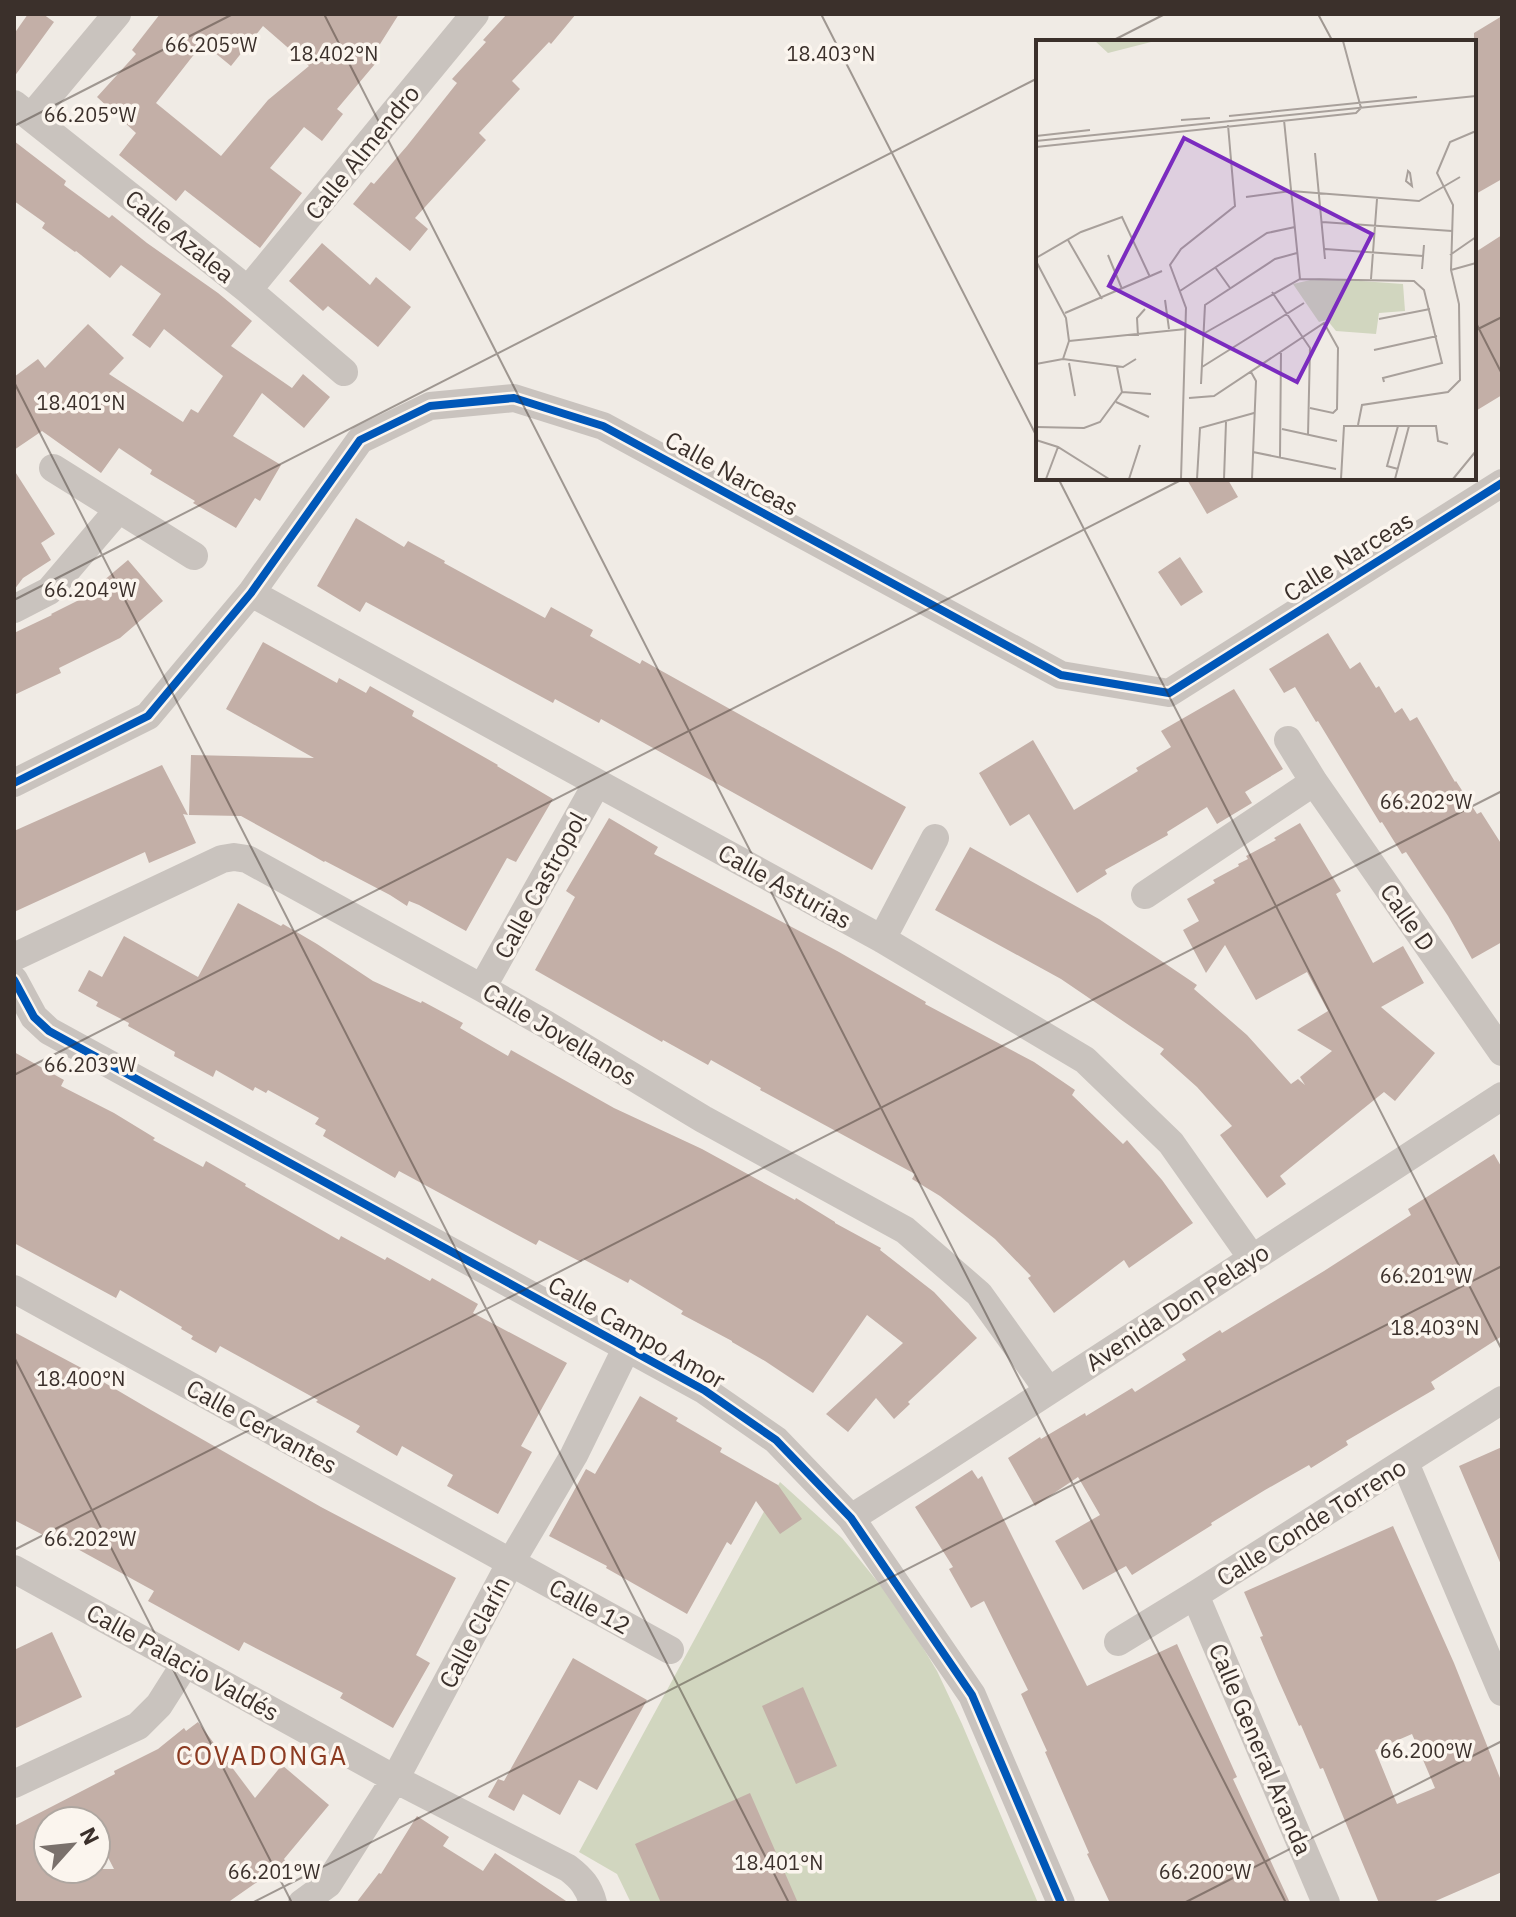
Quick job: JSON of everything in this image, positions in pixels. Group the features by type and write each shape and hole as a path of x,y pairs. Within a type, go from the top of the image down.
{"street":[{"path":"22,110 117,14"},
{"name":"Calle Almendro","path":"248,290 475,14"},
{"name":"Calle Azalea","path":"22,110 248,290 344,372"},
{"name":"Calle Narceas","path":"14,783 148,716 251,593 360,440 430,406 514,398 603,426 1061,675 1169,693 1502,483"},
{"path":"53,468 194,556"},
{"path":"14,609 49,591 119,509"},
{"name":"Calle Asturias","path":"251,593 882,939 1085,1060 1171,1143 1252,1258"},
{"name":"Calle D","path":"1288,740 1502,1052"},
{"path":"1145,895 1314,782"},
{"name":"Calle Castropol","path":"482,988 597,783"},
{"path":"882,939 935,838"},
{"name":"Calle Jovellanos","path":"14,957 222,859 247,859 482,988 703,1119 905,1230 979,1294 1048,1390"},
{"name":"Calle Campo Amor","path":"14,980 34,1017 49,1031 704,1390 776,1440 851,1518 972,1695 1061,1903"},
{"name":"Avenida Don Pelayo","path":"851,1518 1502,1096"},
{"name":"Calle Cervantes","path":"14,1289 511,1562"},
{"name":"Calle Clarín","path":"302,1903 328,1884 395,1779 511,1562 574,1455 627,1347"},
{"name":"Calle Conde Torreno","path":"1118,1642 1502,1400"},
{"path":"1405,1463 1502,1692"},
{"name":"Calle 12","path":"511,1562 670,1650"},
{"name":"Calle Palacio Valdés","path":"14,1569 395,1779 568,1868 581,1878 590,1891 593,1903"},
{"name":"Calle General Aranda","path":"1195,1595 1326,1903"},
{"path":"14,1784 138,1726 159,1705 185,1664"}],"green space":[{"path":"780,1482 842,1538 899,1608 937,1671 962,1724 1038,1903 631,1903 617,1874 579,1852"}],"building":[{"path":"28,14 43,14 54,22 14,77 14,34"},
{"path":"160,14 399,14 370,60 375,64 337,109 343,114 322,141 304,127 270,168 302,193 260,248 185,190 176,201 119,155 136,133 97,97 136,54 132,50","holes":["263,26 309,66 268,100 221,156 156,103 203,43 231,66"]},
{"path":"507,14 576,14 551,44 549,42 512,81 520,89 479,133 486,140 415,218 428,229 410,251 353,204 407,146 457,83 452,79"},
{"path":"1502,16 1502,179 1476,194 1476,40 1474,33"},
{"path":"14,141 66,181 64,185 109,218 112,215 252,321 231,346 292,388 303,374 330,397 304,428 262,393 233,436 281,465 260,501 255,498 236,528 150,474 152,470 119,448 101,473 42,431 14,450 14,377 38,359 45,368 88,324 124,358 109,374 183,422 191,409 198,413 223,376 164,329 150,348 132,335 161,294 121,265 110,278 42,228 45,223 14,201"},
{"path":"1502,235 1502,395 1476,411 1476,252"},
{"path":"322,243 370,285 376,277 411,307 378,347 328,306 323,311 289,281"},
{"path":"14,470 55,534 41,543 51,560 23,578 14,590"},
{"path":"1187,480 1228,480 1238,497 1207,514"},
{"path":"356,518 404,547 408,541 545,618 551,607 593,630 590,636 640,664 642,660 906,807 872,870 601,719 599,723 555,699 553,703 366,602 360,612 317,586"},
{"path":"1180,557 1203,592 1181,606 1158,572"},
{"path":"128,560 163,601 120,638 59,668 61,673 14,695 14,633 83,598"},
{"path":"1328,633 1350,669 1360,662 1395,713 1402,708 1410,721 1417,717 1455,782 1477,814 1481,812 1502,845 1502,942 1472,959 1448,916 1406,852 1402,854 1380,823 1295,687 1284,693 1269,669"},
{"path":"263,642 337,683 339,678 366,693 370,686 414,711 412,716 553,799 516,862 507,858 466,931 419,905 409,901 407,906 241,816 189,815 191,755 314,758 226,709"},
{"path":"1234,689 1283,769 1245,792 1252,803 1217,824 1207,807 1167,832 1168,835 1105,870 1107,874 1077,893 1029,814 1010,826 979,773 1033,740 1074,810 1171,747 1161,731"},
{"path":"162,765 188,815 183,814 196,843 149,863 145,852 14,912 14,831"},
{"path":"609,818 658,847 654,854 839,952 925,1004 1034,1062 1075,1090 1072,1095 1123,1144 1127,1140 1162,1180 1193,1223 1129,1268 1124,1260 1054,1313 1028,1278 1031,1276 995,1239 940,1196 912,1179 915,1174 711,1060 708,1065 662,1042 535,970 575,897 566,891"},
{"path":"1300,823 1341,891 1336,894 1373,963 1403,946 1424,983 1381,1007 1435,1053 1395,1101 1384,1092 1280,1176 1286,1184 1267,1198 1220,1135 1232,1126 1197,1087 1160,1054 1164,1049 1061,979 935,910 970,847 1099,919 1197,985 1194,989 1247,1035 1291,1084 1298,1079 1305,1085 1300,1077 1332,1051 1297,1030 1328,1011 1307,972 1256,1000 1225,945 1206,973 1183,930 1199,921 1187,899 1239,866 1248,859 1246,856"},
{"path":"238,903 281,926 283,924 373,981 422,1001 463,1023 460,1028 508,1056 511,1050 614,1108 796,1198 881,1248 934,1292 977,1338 894,1419 876,1398 848,1432 826,1414 903,1343 867,1315 813,1393 732,1341 681,1314 683,1311 630,1279 628,1283 539,1240 536,1245 399,1171 395,1178 323,1136 326,1130 315,1124 319,1118 268,1090 266,1093 255,1087 253,1091 216,1070 213,1077 174,1056 175,1052 96,1006 98,1002 78,991 89,970 102,977 124,936 198,977"},
{"path":"14,1052 64,1080 61,1086 114,1113 155,1138 153,1140 203,1167 206,1161 339,1240 341,1236 430,1281 432,1278 478,1304 473,1313 567,1363 521,1446 532,1452 498,1514 447,1486 453,1475 402,1446 397,1456 356,1432 360,1426 316,1402 318,1400 220,1346 216,1353 191,1339 193,1336 182,1327 120,1290 116,1298 14,1243"},
{"path":"1494,1154 1502,1168 1502,1336 1431,1382 1435,1389 1346,1441 1348,1445 1311,1468 1309,1465 1265,1490 1132,1575 1126,1566 1083,1590 1055,1541 1100,1515 1078,1477 1035,1506 1008,1458 1040,1437 1085,1413 1086,1416 1132,1388 1135,1392 1186,1360 1182,1354 1324,1271 1411,1215 1408,1209"},
{"path":"14,1332 321,1507 456,1578 416,1655 430,1663 393,1728 340,1698 343,1693 244,1642 239,1651 148,1601 154,1591 52,1535 51,1539 14,1520"},
{"path":"640,1396 722,1448 720,1452 778,1485 802,1519 780,1534 756,1501 731,1545 727,1542 687,1614 607,1566 549,1536 586,1469 595,1474"},
{"path":"1502,1447 1502,1567 1459,1466"},
{"path":"972,1470 978,1479 982,1476 1087,1686 1177,1644 1237,1777 1233,1779 1290,1903 1110,1903 1021,1694 1028,1690 984,1601 971,1608 949,1569 953,1567 915,1507"},
{"path":"1393,1526 1454,1663 1502,1783 1502,1872 1431,1903 1379,1903 1323,1768 1320,1769 1278,1679 1244,1592","holes":["1412,1734 1435,1788 1397,1804 1375,1750"]},
{"path":"52,1632 82,1697 14,1729 14,1650"},
{"path":"573,1658 647,1700 597,1790 579,1780 560,1815 523,1794 514,1811 488,1797 498,1779 504,1781"},
{"path":"803,1687 837,1766 796,1784 762,1706"},
{"path":"198,1722 255,1798 282,1765 329,1805 284,1859 286,1862 227,1903 14,1903 14,1826 32,1817 32,1885 112,1885 112,1805 55,1805 158,1749 184,1728 186,1731"},
{"path":"750,1793 798,1903 661,1903 635,1844"},
{"path":"417,1816 449,1837 443,1846 483,1871 495,1853 569,1903 356,1903 381,1874"}],"cycle path":[{"path":"14,783 148,716 251,593 360,440 430,406 514,398 603,426 1061,675 1169,693 1502,483"},
{"path":"14,980 34,1017 49,1031 704,1390 776,1440 851,1518 972,1695 1061,1903"}],"district":[{"name":"COVADONGA","path":"262,1755"}]}
